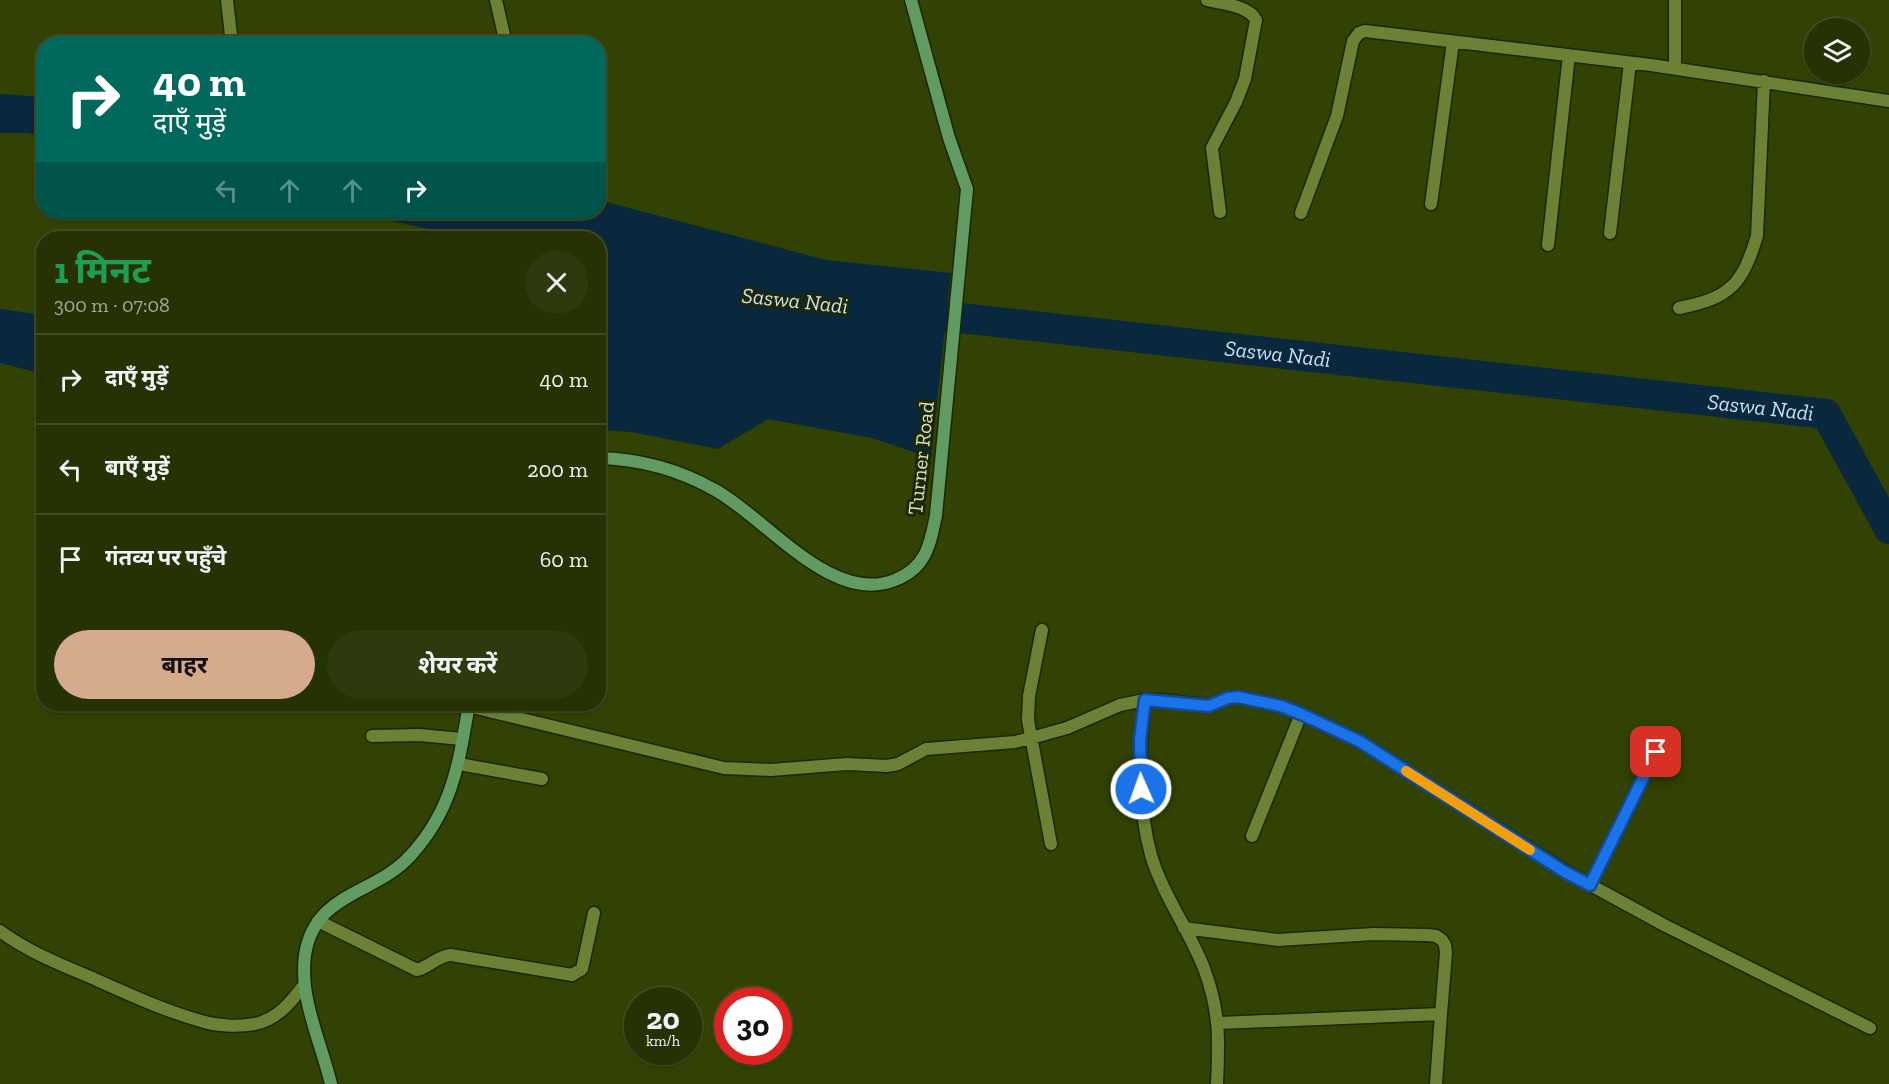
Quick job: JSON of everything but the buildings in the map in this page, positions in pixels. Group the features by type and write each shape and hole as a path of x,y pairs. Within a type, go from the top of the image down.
{"main road":[{"name":"Turner Road","path":"606,458 648,462 682,473 717,491 739,506 810,561 834,575 854,582 885,584 911,573 924,556 932,539 936,515 967,189 949,138 911,0"},
{"path":"331,1084 304,985 305,955 309,938 327,910 342,899 381,878 410,856 439,814 449,794 459,764 467,711"}],"street":[{"path":"227,0 231,36"},
{"path":"496,0 504,36"},
{"path":"1207,0 1239,8 1253,14 1256,20 1245,79 1236,102 1212,148 1220,212"},
{"path":"1675,0 1675,68"},
{"path":"1301,213 1336,116 1353,41 1359,33 1365,31 1675,68 1889,101"},
{"path":"1431,204 1453,42"},
{"path":"1548,245 1569,55"},
{"path":"1610,233 1630,63"},
{"path":"1679,308 1719,297 1731,288 1743,273 1751,257 1757,236 1764,81"},
{"path":"1042,630 1029,696 1028,720 1051,844"},
{"path":"496,711 723,768 771,770 847,764 887,766 898,764 926,749 1014,742 1031,738 1067,728 1120,705 1145,700 1209,706 1228,698 1238,697 1281,706 1359,741 1565,872 1664,925 1870,1028"},
{"path":"1145,700 1140,740 1140,775 1145,822 1151,854 1170,904 1204,970 1219,1023 1217,1084"},
{"path":"1252,836 1301,714"},
{"path":"372,736 419,735 462,739"},
{"path":"1590,885 1656,752"},
{"path":"459,764 542,779"},
{"path":"318,921 417,970 442,956 451,955 572,975 582,969 594,913"},
{"path":"1184,928 1278,940 1374,934 1436,936 1445,945 1446,952 1436,1084"},
{"path":"0,931 63,966 149,1003 202,1022 230,1026 254,1024 271,1019 289,1004 304,985"},
{"path":"1219,1023 1441,1014"}],"water":[{"path":"0,94 36,97 36,134 0,133"},
{"path":"606,202 826,260 951,273 931,458 872,438 768,419 718,449 631,432 606,430 606,231 437,231 383,219 606,219"},
{"path":"0,309 36,314 36,372 0,363"}],"waterway":[{"name":"Saswa Nadi","path":"906,312 1826,414 1889,529"}],"slow traffic":[{"path":"1406,771 1530,850"}],"route":[{"path":"1141,789 1140,740 1145,700 1209,706 1228,698 1251,698 1281,706 1359,741 1565,872 1590,885 1656,752"}]}
